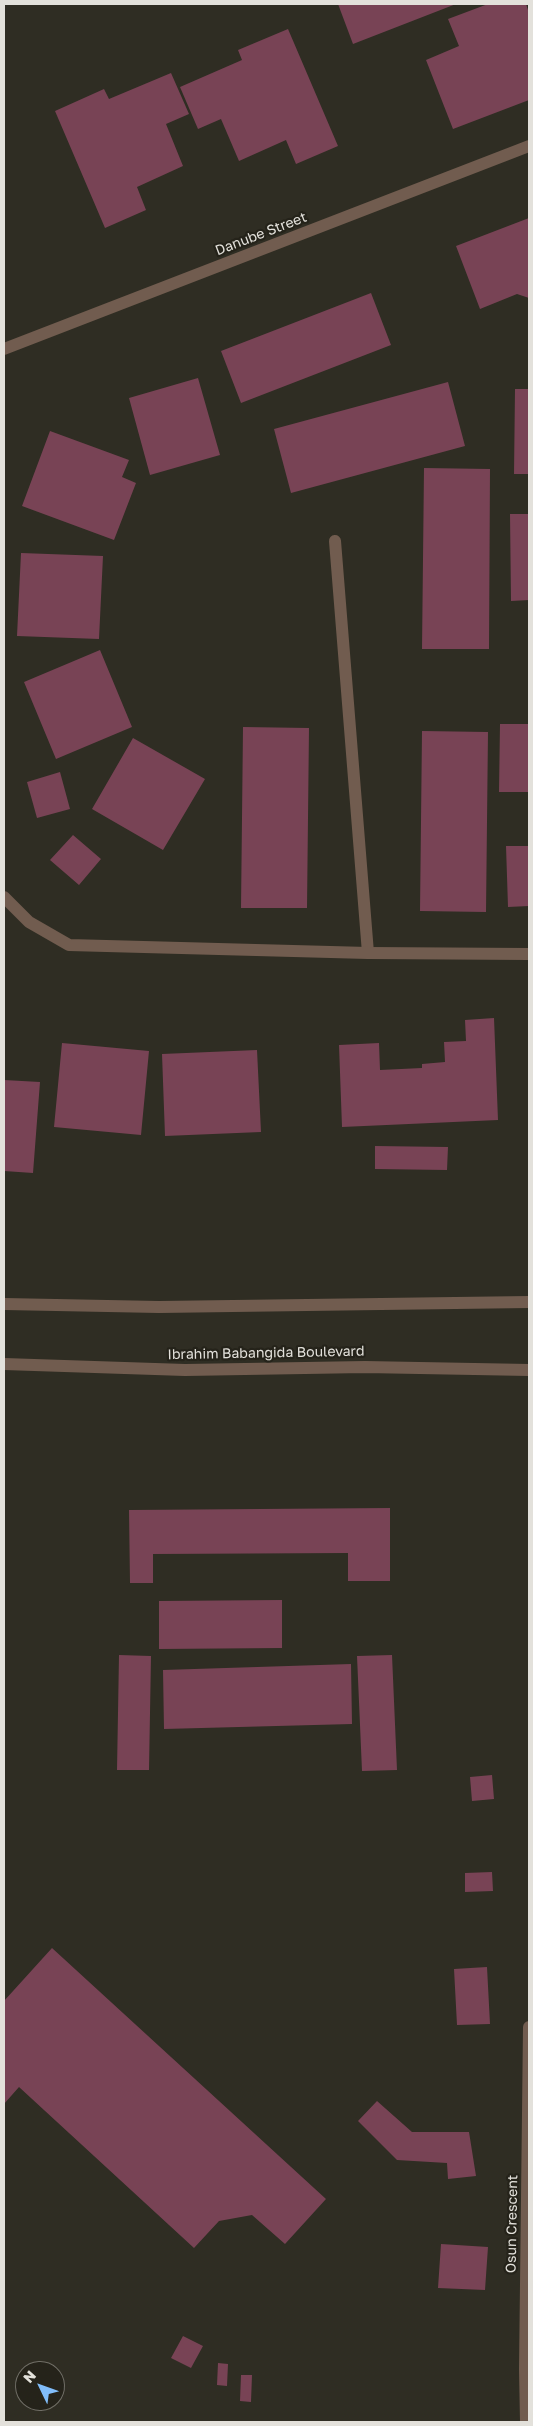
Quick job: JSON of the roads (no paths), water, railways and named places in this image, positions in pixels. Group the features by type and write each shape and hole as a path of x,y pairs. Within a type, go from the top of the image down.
{"street":[{"name":"Danube Street","path":"4,349 529,146"},
{"path":"335,541 368,953"},
{"path":"4,897 29,922 69,944 368,953 529,954"},
{"path":"4,1304 159,1307 529,1302"},
{"name":"Ibrahim Babangida Boulevard","path":"4,1364 185,1370 365,1367 529,1370"},
{"name":"Osun Crescent","path":"526,2422 529,2026"}]}
